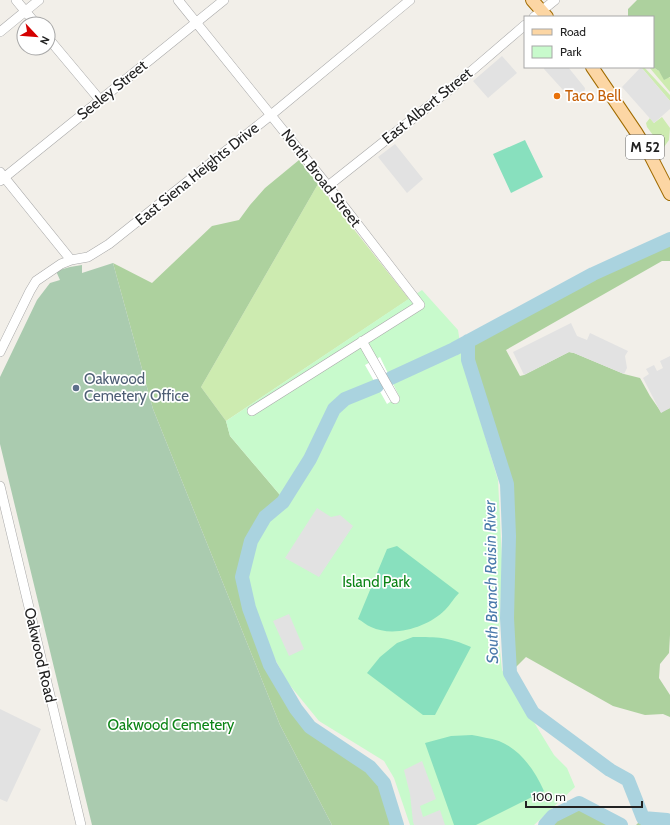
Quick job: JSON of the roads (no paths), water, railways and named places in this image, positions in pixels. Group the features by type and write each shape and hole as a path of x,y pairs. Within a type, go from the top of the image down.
{"main road":[{"path":"532,0 541,15"},
{"name":"M 52","path":"593,68 636,132 650,155 670,194"}],"street":[{"path":"16,0 29,16"},
{"path":"0,32 38,0"},
{"name":"North Broad Street","path":"178,0 328,186 420,305 252,411"},
{"name":"Seeley Street","path":"2,177 224,0"},
{"name":"East Siena Heights Drive","path":"0,350 36,281 59,265 71,260 88,257 109,244 271,115 410,0"},
{"path":"541,15 555,0"},
{"name":"East Albert Street","path":"328,186 454,86 524,26"},
{"path":"56,48 100,100"},
{"path":"2,177 71,260"},
{"path":"362,341 395,399"},
{"name":"Oakwood Road","path":"0,486 81,825"}],"waterway":[{"name":"South Branch Raisin River","path":"391,378 454,349 593,274 670,239"},
{"name":"South Branch Raisin River","path":"468,341 468,360 507,484 509,536 507,618 510,673 533,713 610,770 628,780 643,818"},
{"name":"South Branch Raisin River","path":"377,386 345,399 334,409 310,459 283,502 265,517 251,541 242,577 249,608 270,665 296,709 310,727 370,767 384,783 397,825"},
{"name":"South Branch Raisin River","path":"545,825 553,816 579,803 621,825"},
{"name":"South Branch Raisin River","path":"643,818 667,820 670,822"}],"place":[{"name":"Taco Bell","path":"557,96"},
{"name":"Oakwood Cemetery Office","path":"76,388"}],"park label":[{"name":"Island Park","path":"376,582"},
{"name":"Oakwood Cemetery","path":"171,725"}]}
